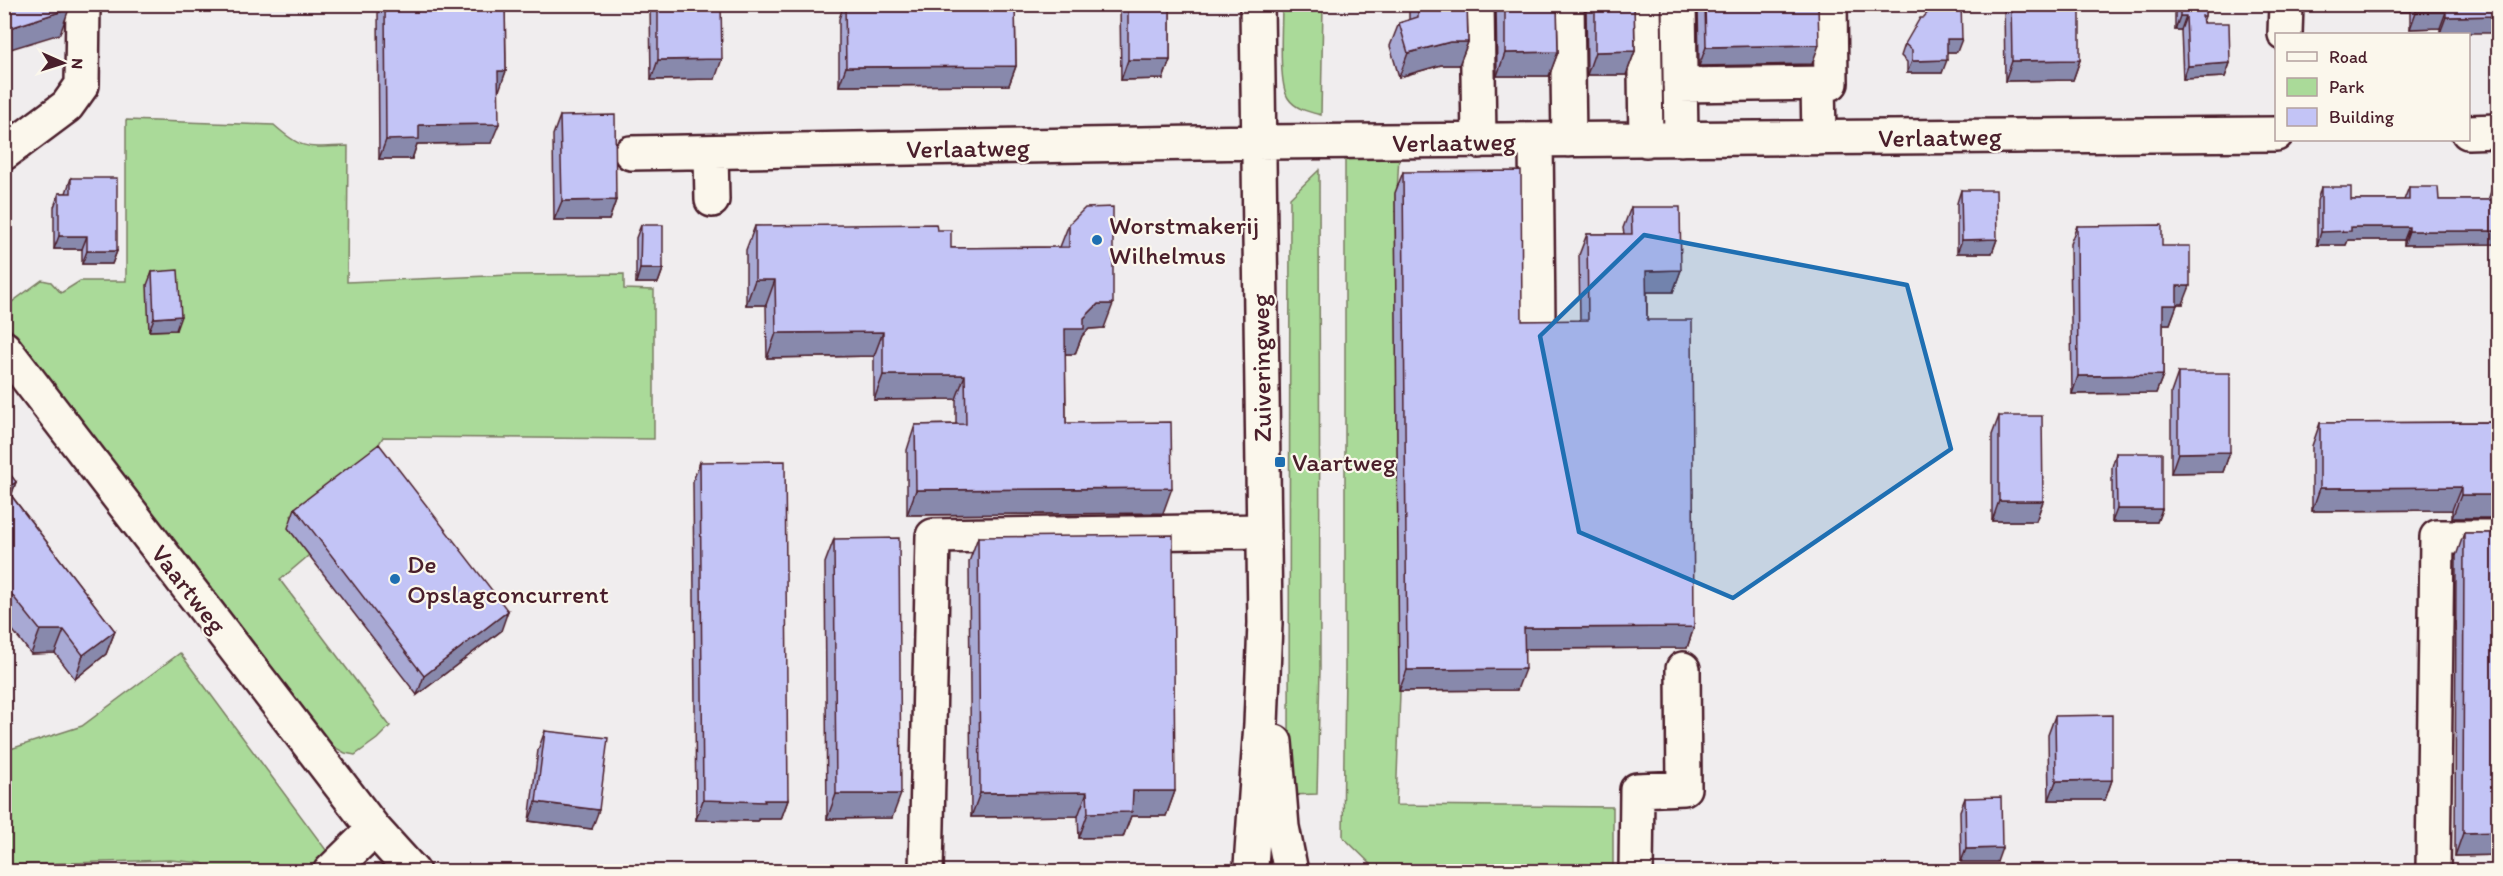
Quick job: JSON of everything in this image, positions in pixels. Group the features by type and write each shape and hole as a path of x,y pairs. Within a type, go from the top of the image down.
{"street":[{"path":"6,149 67,106 82,85 83,4"},
{"name":"Zuiveringweg","path":"1257,4 1265,623 1281,827 1294,869"},
{"path":"1477,4 1479,141"},
{"path":"1567,4 1569,140"},
{"path":"1644,4 1646,140"},
{"path":"1679,4 1681,139"},
{"path":"1680,85 1831,83 1830,4"},
{"path":"2285,33 2286,4"},
{"path":"1818,83 1819,138"},
{"path":"2470,132 2499,131"},
{"name":"Verlaatweg","path":"631,153 1257,142 2275,134"},
{"path":"1536,141 1538,324"},
{"path":"711,153 712,200"},
{"name":"Vaartweg","path":"4,348 374,829 413,872"},
{"path":"926,872 933,536 1263,531"},
{"path":"2433,872 2437,537 2499,537"},
{"name":"Zuiveringweg","path":"1247,869 1261,724 1265,623"},
{"path":"1636,872 1637,790 1684,788 1683,669"},
{"path":"330,872 374,829"},
{"path":"1247,869 1271,863 1294,869"}],"highlighted area":[{"path":"1644,235 1907,285 1951,449 1733,598 1579,532 1540,336"}],"green space":[{"path":"1282,5 1323,5 1321,115 1294,105 1285,91 1281,39"},
{"path":"126,120 274,125 300,144 315,147 348,146 347,282 511,275 624,274 624,289 654,290 654,439 383,437 373,454 291,516 315,550 280,580 390,726 355,755 334,747 5,322 8,305 42,280 51,282 61,293 80,281 126,281"},
{"path":"1345,155 1399,155 1397,193 1395,194 1400,692 1396,805 1613,807 1613,871 1378,871 1343,837"},
{"path":"1319,170 1320,668 1317,794 1291,795 1289,751 1290,198"},
{"path":"180,653 329,854 306,872 213,871 202,863 170,860 5,865 4,751 82,726"}],"building":[{"path":"4,4 68,4 69,9 4,30"},
{"path":"385,4 505,4 506,71 498,71 499,124 419,125 419,139 386,140"},
{"path":"658,4 721,4 722,59 658,60"},
{"path":"845,4 1015,4 1016,66 846,67"},
{"path":"1128,4 1170,4 1170,60 1128,60"},
{"path":"1418,4 1467,4 1468,42 1450,42 1408,53 1399,23 1418,17"},
{"path":"1505,4 1557,4 1558,52 1505,53"},
{"path":"1595,4 1634,4 1635,51 1595,52"},
{"path":"1705,4 1818,4 1819,45 1706,47"},
{"path":"1935,4 1961,4 1962,39 1947,39 1947,60 1912,61 1912,50 1905,44 1920,18 1923,18"},
{"path":"2011,4 2053,4 2053,9 2080,9 2080,60 2012,61"},
{"path":"2180,4 2205,4 2203,23 2229,23 2230,63 2188,66 2186,16 2180,16"},
{"path":"2416,4 2499,4 2499,16 2446,17 2446,12 2416,12"},
{"path":"615,115 616,200 562,201 560,116"},
{"path":"1521,171 1522,321 1588,320 1587,234 1632,234 1631,207 1680,207 1681,270 1646,271 1647,320 1692,320 1694,627 1524,628 1525,669 1407,670 1403,172"},
{"path":"71,178 117,178 117,251 87,251 87,236 59,236 59,193 71,193"},
{"path":"2493,186 2499,186 2499,231 2409,231 2409,227 2351,227 2351,231 2321,232 2321,187 2351,187 2351,200 2409,200 2409,187 2438,187 2439,200 2493,200"},
{"path":"1961,190 1996,190 1997,239 1962,240"},
{"path":"1113,207 1113,304 1098,304 1084,318 1084,329 1065,329 1066,423 1171,422 1172,488 916,490 915,425 966,424 965,375 883,375 883,332 776,333 775,280 755,280 755,226 936,224 937,230 951,230 951,248 1069,247 1069,224 1085,208"},
{"path":"641,225 663,225 663,269 640,269"},
{"path":"2162,225 2162,246 2190,246 2190,286 2177,286 2177,305 2163,305 2163,375 2078,376 2077,226"},
{"path":"178,270 181,316 154,318 152,272"},
{"path":"2178,373 2230,373 2230,452 2178,453"},
{"path":"1999,416 2042,416 2043,501 1999,501"},
{"path":"2499,422 2499,495 2461,495 2461,487 2320,488 2320,423"},
{"path":"379,444 508,611 424,676 295,508"},
{"path":"2116,453 2162,453 2162,509 2117,509"},
{"path":"785,461 788,800 764,800 765,802 703,800 700,462"},
{"path":"4,466 16,482 6,489 115,631 83,655 64,630 40,630 4,585"},
{"path":"2464,533 2499,533 2499,832 2463,833"},
{"path":"1173,535 1175,791 1133,791 1132,812 1088,813 1087,792 980,793 978,537"},
{"path":"899,538 901,794 836,794 834,539"},
{"path":"2112,715 2112,780 2056,781 2055,716"},
{"path":"545,731 608,738 599,810 536,802"},
{"path":"2001,797 2002,848 1966,849 1965,798"}],"place":[{"name":"Worstmakerij Wilhelmus","path":"1097,240"},
{"name":"Vaartweg","path":"1280,462"},
{"name":"De Opslagconcurrent","path":"395,579"}]}
